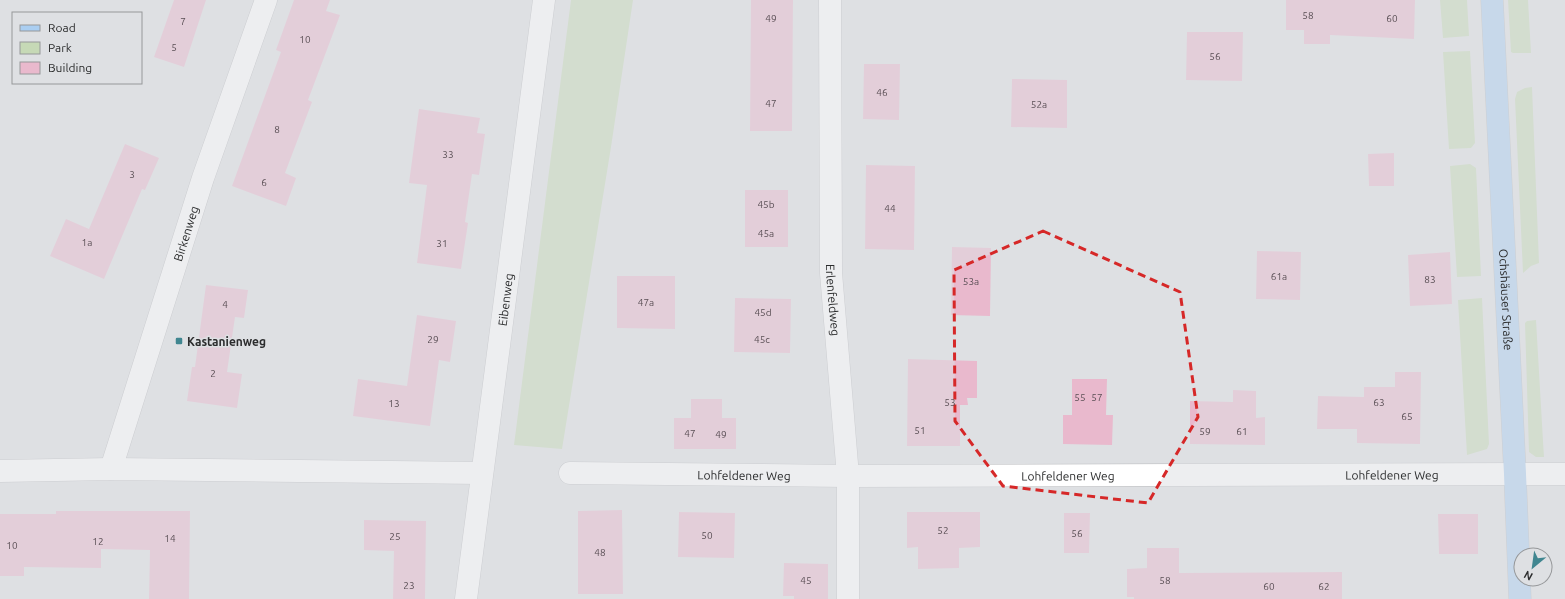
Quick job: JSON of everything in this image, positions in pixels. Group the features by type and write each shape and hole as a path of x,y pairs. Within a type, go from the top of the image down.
{"main road":[{"name":"Ochshäuser Straße","path":"1492,0 1520,599"}],"street":[{"name":"Birkenweg","path":"111,469 203,178 266,0"},
{"name":"Eibenweg","path":"466,599 544,0"},
{"name":"Erlenfeldweg","path":"830,0 830,273 848,476 848,599"},
{"path":"0,471 111,469 482,473"},
{"name":"Lohfeldener Weg","path":"570,472 848,476 1565,474"}],"highlighted area":[{"path":"1043,231 1180,292 1198,417 1148,503 1003,486 955,421 954,270"}],"green space":[{"path":"571,0 633,0 611,147 562,449 514,445"},
{"path":"1440,0 1467,0 1469,36 1443,38"},
{"path":"1508,0 1528,0 1531,53 1511,52"},
{"path":"1470,51 1475,143 1471,148 1449,149 1443,52"},
{"path":"1532,87 1539,263 1531,266 1523,273 1515,99 1517,92 1525,88"},
{"path":"1470,164 1476,168 1481,276 1457,277 1450,166"},
{"path":"1482,298 1489,444 1487,449 1467,455 1458,300"},
{"path":"1536,320 1544,457 1536,457 1529,452 1525,323 1527,321"}],"building":[{"path":"174,0 206,0 184,67 154,57"},
{"path":"294,0 330,0 326,11 340,15 308,100 312,102 285,173 296,178 286,206 232,186 281,52 276,50"},
{"path":"751,0 793,0 792,131 750,131"},
{"path":"1286,0 1415,0 1414,39 1330,35 1330,44 1304,44 1304,30 1286,30"},
{"path":"1187,32 1243,32 1242,81 1186,80"},
{"path":"864,64 900,64 899,120 863,119"},
{"path":"1012,79 1067,80 1067,128 1011,127"},
{"path":"419,109 480,118 477,133 485,134 479,175 472,174 465,222 468,223 461,269 417,263 427,185 409,183"},
{"path":"125,144 159,158 145,190 142,189 104,279 50,256 66,219 89,229"},
{"path":"1394,153 1394,186 1369,186 1368,154"},
{"path":"866,165 915,166 914,250 865,249"},
{"path":"745,190 788,190 788,247 745,247"},
{"path":"952,247 991,248 990,316 951,315"},
{"path":"1257,251 1301,252 1300,300 1256,299"},
{"path":"1450,252 1452,304 1410,306 1408,255"},
{"path":"617,276 675,276 675,329 617,328"},
{"path":"206,285 248,290 244,318 235,317 227,372 242,374 237,408 187,401 192,367 195,367"},
{"path":"735,298 791,299 790,353 734,352"},
{"path":"417,315 456,321 450,362 439,360 430,426 353,416 358,379 407,386"},
{"path":"908,359 977,361 977,398 967,398 968,405 960,405 960,446 907,446"},
{"path":"1395,372 1421,372 1420,444 1357,443 1357,429 1317,429 1318,396 1364,397 1364,387 1395,387"},
{"path":"1072,379 1107,379 1106,415 1113,415 1112,445 1063,444 1063,415 1072,415"},
{"path":"1233,390 1256,391 1256,418 1265,417 1265,445 1190,444 1190,401 1233,402"},
{"path":"691,399 722,399 722,418 736,418 736,449 674,449 674,418 691,418"},
{"path":"622,510 623,594 578,594 578,511"},
{"path":"56,511 190,511 189,599 149,599 150,550 101,549 101,568 24,567 24,576 0,576 0,514 56,514"},
{"path":"679,512 735,513 734,558 678,557"},
{"path":"907,512 980,512 980,547 959,548 959,568 918,569 918,547 907,548"},
{"path":"1064,513 1090,513 1089,553 1064,553"},
{"path":"1438,514 1478,514 1478,554 1439,554"},
{"path":"364,520 426,521 425,599 393,599 394,551 364,550"},
{"path":"1147,548 1179,548 1179,573 1342,572 1342,599 1134,599 1134,597 1127,597 1127,569 1147,568"},
{"path":"784,563 828,564 828,599 794,599 794,596 783,596"}],"place":[{"name":"Kastanienweg","path":"179,341"}]}
